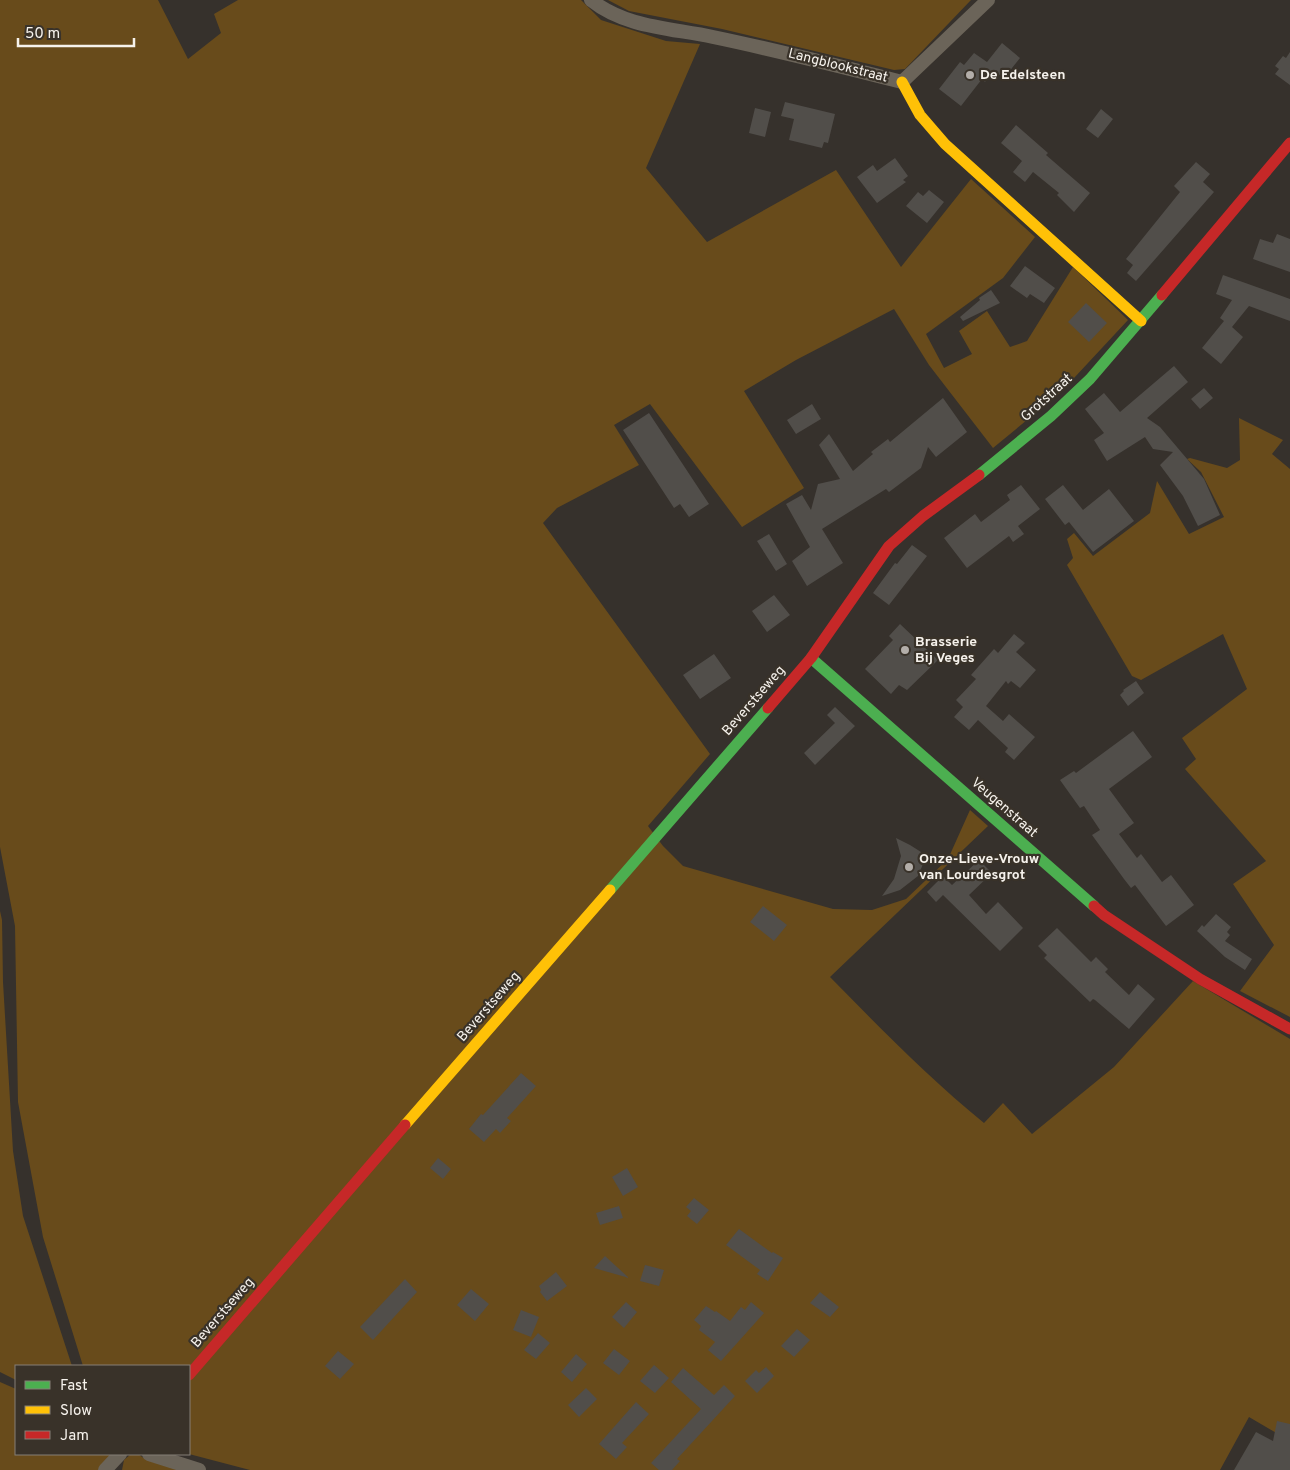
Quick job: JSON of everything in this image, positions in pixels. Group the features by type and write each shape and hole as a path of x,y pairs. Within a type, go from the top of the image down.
{"street":[{"name":"Langblookstraat","path":"591,0 614,15 634,22 713,37 902,82 910,103 945,144 1141,321"},
{"path":"902,82 988,0"},
{"name":"Grotstraat","path":"811,658 889,546 923,516 999,460 1052,416 1090,379 1290,143"},
{"name":"Veugenstraat","path":"811,658 1104,915 1200,979 1290,1029"},
{"name":"Beverstseweg","path":"190,1374 811,658"},
{"path":"105,1470 119,1455"},
{"path":"152,1455 199,1470"}],"shaded area":[{"path":"0,0 158,0 188,59 221,33 214,14 238,0 581,0 601,20 666,41 700,44 646,168 707,242 836,170 901,267 971,179 1035,237 1003,278 926,334 944,368 972,354 959,331 987,311 1010,347 1027,341 1073,267 1128,320 1061,392 993,448 929,365 894,309 796,360 744,391 804,488 742,527 650,404 614,425 639,465 557,508 543,523 710,754 648,826 663,846 683,866 833,909 872,910 906,899 948,859 970,810 988,826 830,977 886,1034 984,1123 1003,1103 1032,1134 1114,1067 1193,981 1290,1039 1290,1441 1249,1417 1220,1470 250,1470 190,1454 190,1365 83,1365 43,1237 18,1102 15,926 0,847"},
{"path":"608,0 971,0 905,69 894,70 722,29 629,11"},
{"path":"1239,418 1283,440 1272,454 1290,469 1290,1017 1240,991 1274,945 1233,884 1266,861 1185,769 1196,759 1182,738 1247,689 1223,634 1141,680 1132,676 1067,565 1073,558 1067,539 1074,533 1093,556 1150,513 1157,481 1189,534 1224,517 1201,472 1187,459 1190,458 1227,468 1240,460"},
{"path":"0,911 2,920 3,982 13,1151 23,1216 72,1365 15,1365 15,1380 0,1372"},
{"path":"0,1382 15,1389 15,1455 112,1455 99,1470 0,1470"},
{"path":"130,1455 139,1455 145,1459 180,1470 122,1470 124,1460"}],"building":[{"name":"De Edelsteen","path":"1002,43 1020,58 1004,78 994,71 985,82 982,79 961,106 939,89 960,62 964,65 974,53 987,62"},
{"path":"1290,52 1290,85 1275,74 1279,69 1275,66 1283,56 1286,58"},
{"path":"785,102 835,114 828,143 824,142 822,148 789,140 794,119 781,116"},
{"path":"755,108 771,112 765,137 749,133"},
{"path":"1101,109 1113,119 1098,138 1086,129"},
{"path":"1016,125 1048,153 1046,155 1090,193 1074,212 1057,195 1059,193 1033,172 1025,182 1013,172 1022,161 1001,143"},
{"path":"895,158 908,176 903,180 906,182 877,203 857,177 873,165 877,171"},
{"path":"1196,162 1210,174 1203,182 1214,192 1136,281 1127,273 1133,265 1126,259 1180,192 1174,186"},
{"path":"929,190 944,202 927,223 906,206 918,192 923,196"},
{"path":"1277,234 1290,239 1290,272 1253,259 1260,239 1273,243"},
{"path":"1025,266 1055,288 1044,303 1030,294 1027,298 1010,286"},
{"path":"1223,275 1290,299 1290,321 1249,306 1232,327 1243,337 1221,364 1202,348 1224,321 1220,318 1232,300 1216,294"},
{"path":"991,290 1000,303 963,321 960,317 980,300 979,298"},
{"path":"1086,303 1107,323 1089,342 1068,322"},
{"path":"1174,366 1188,382 1147,418 1160,427 1204,479 1220,515 1198,526 1183,496 1160,465 1173,452 1153,449 1145,437 1107,461 1094,440 1104,433 1085,409 1104,393 1120,412"},
{"path":"1204,388 1213,398 1200,409 1191,399"},
{"path":"943,398 967,432 936,457 928,447 921,468 889,492 886,489 822,529 843,563 807,586 792,561 810,547 786,504 802,495 811,510 818,484 840,479 819,445 829,434 853,471 873,454 871,452 888,439 890,442"},
{"path":"812,404 821,419 796,434 787,420"},
{"path":"649,413 709,504 689,517 680,504 674,508 623,430"},
{"path":"1021,485 1040,509 1018,526 1024,534 1013,542 1009,536 967,568 944,538 975,514 981,522 1010,500 1007,495"},
{"path":"1063,485 1083,510 1109,489 1134,521 1093,552 1069,522 1065,525 1045,499"},
{"path":"769,534 787,564 776,571 757,541"},
{"path":"912,545 927,556 889,605 873,593 895,563 897,564"},
{"path":"774,595 790,615 767,632 752,611"},
{"name":"Brasserie Bij Veges","path":"900,624 938,660 907,690 899,685 891,694 865,669 893,640 889,636"},
{"path":"1014,634 1025,643 1016,652 1036,670 1020,688 1011,681 1008,684 1006,681 986,706 1003,721 1009,714 1035,737 1014,760 1005,752 1008,748 978,720 969,730 954,717 963,707 956,700 976,679 971,675 994,649 998,653"},
{"path":"714,654 731,678 700,699 683,675"},
{"path":"1136,681 1144,693 1128,706 1120,695 1123,690"},
{"path":"835,707 855,726 815,765 804,753 835,723 827,715"},
{"path":"1133,731 1152,757 1109,789 1134,823 1119,834 1137,858 1141,854 1162,882 1171,875 1194,905 1166,926 1135,885 1131,888 1092,835 1100,830 1084,806 1080,808 1060,780 1074,771 1076,773"},
{"name":"Onze-Lieve-Vrouw van Lourdesgrot","path":"896,838 921,852 923,864 918,876 900,890 882,896 894,879 901,856"},
{"path":"979,860 992,873 969,895 986,914 998,902 1023,928 1000,951 943,895 936,902 927,892 943,876 952,885"},
{"path":"763,906 787,925 774,941 750,922"},
{"path":"1216,914 1231,927 1227,932 1230,935 1225,941 1252,959 1245,970 1225,957 1197,931 1202,925 1204,927"},
{"path":"1057,928 1091,962 1096,957 1108,969 1105,972 1129,995 1138,984 1155,999 1129,1029 1095,1000 1093,999 1090,1002 1044,958 1047,955 1038,946"},
{"path":"521,1073 536,1086 507,1118 511,1121 500,1133 496,1129 484,1142 469,1129"},
{"path":"438,1158 451,1169 443,1179 430,1168"},
{"path":"627,1168 638,1187 623,1196 612,1177"},
{"path":"694,1198 709,1210 697,1224 687,1216 691,1211 686,1207"},
{"path":"619,1206 623,1218 600,1225 596,1213"},
{"path":"739,1229 772,1253 783,1258 768,1281 757,1274 760,1270 726,1245"},
{"path":"605,1256 629,1278 594,1268"},
{"path":"645,1265 664,1270 659,1286 640,1281"},
{"path":"556,1272 567,1286 547,1301 540,1292 539,1286"},
{"path":"405,1279 417,1292 373,1340 360,1327"},
{"path":"471,1289 489,1304 475,1321 457,1305"},
{"path":"820,1292 839,1307 830,1317 810,1303"},
{"path":"626,1302 637,1312 624,1328 612,1317"},
{"path":"751,1302 764,1313 721,1361 708,1350 715,1342 699,1330 701,1326 694,1320 706,1306 730,1321 741,1307 745,1310"},
{"path":"521,1310 539,1317 531,1337 513,1330"},
{"path":"797,1329 810,1340 794,1357 781,1346"},
{"path":"538,1333 550,1343 536,1359 524,1350"},
{"path":"614,1349 630,1361 619,1375 603,1363"},
{"path":"338,1351 354,1364 340,1379 325,1366"},
{"path":"576,1354 587,1364 572,1382 561,1372"},
{"path":"654,1365 669,1378 655,1393 640,1381"},
{"path":"766,1367 774,1376 757,1393 745,1381 756,1370 759,1373"},
{"path":"683,1368 714,1395 724,1385 735,1396 677,1459 680,1461 672,1470 659,1470 651,1463 701,1409 671,1382"},
{"path":"586,1388 597,1399 579,1417 568,1405"},
{"path":"636,1402 649,1414 622,1443 627,1447 616,1459 599,1444"},
{"path":"1277,1421 1290,1424 1290,1470 1234,1470 1256,1432 1273,1441"}],"traffic: fast":[{"path":"979,475 1051,416 1090,379 1162,295"},
{"path":"811,658 1094,906"},
{"path":"610,890 768,708"}],"traffic: slow":[{"path":"902,82 920,115 945,144 1141,321"},
{"path":"405,1125 610,890"}],"traffic: jam":[{"path":"1162,295 1290,143"},
{"path":"768,708 811,658 889,546 923,516 979,475"},
{"path":"1094,906 1104,915 1200,979 1290,1029"},
{"path":"190,1374 405,1125"}],"place":[{"name":"De Edelsteen","path":"970,75"},
{"name":"Brasserie Bij Veges","path":"905,650"},
{"name":"Onze-Lieve-Vrouw van Lourdesgrot","path":"909,867"}]}
